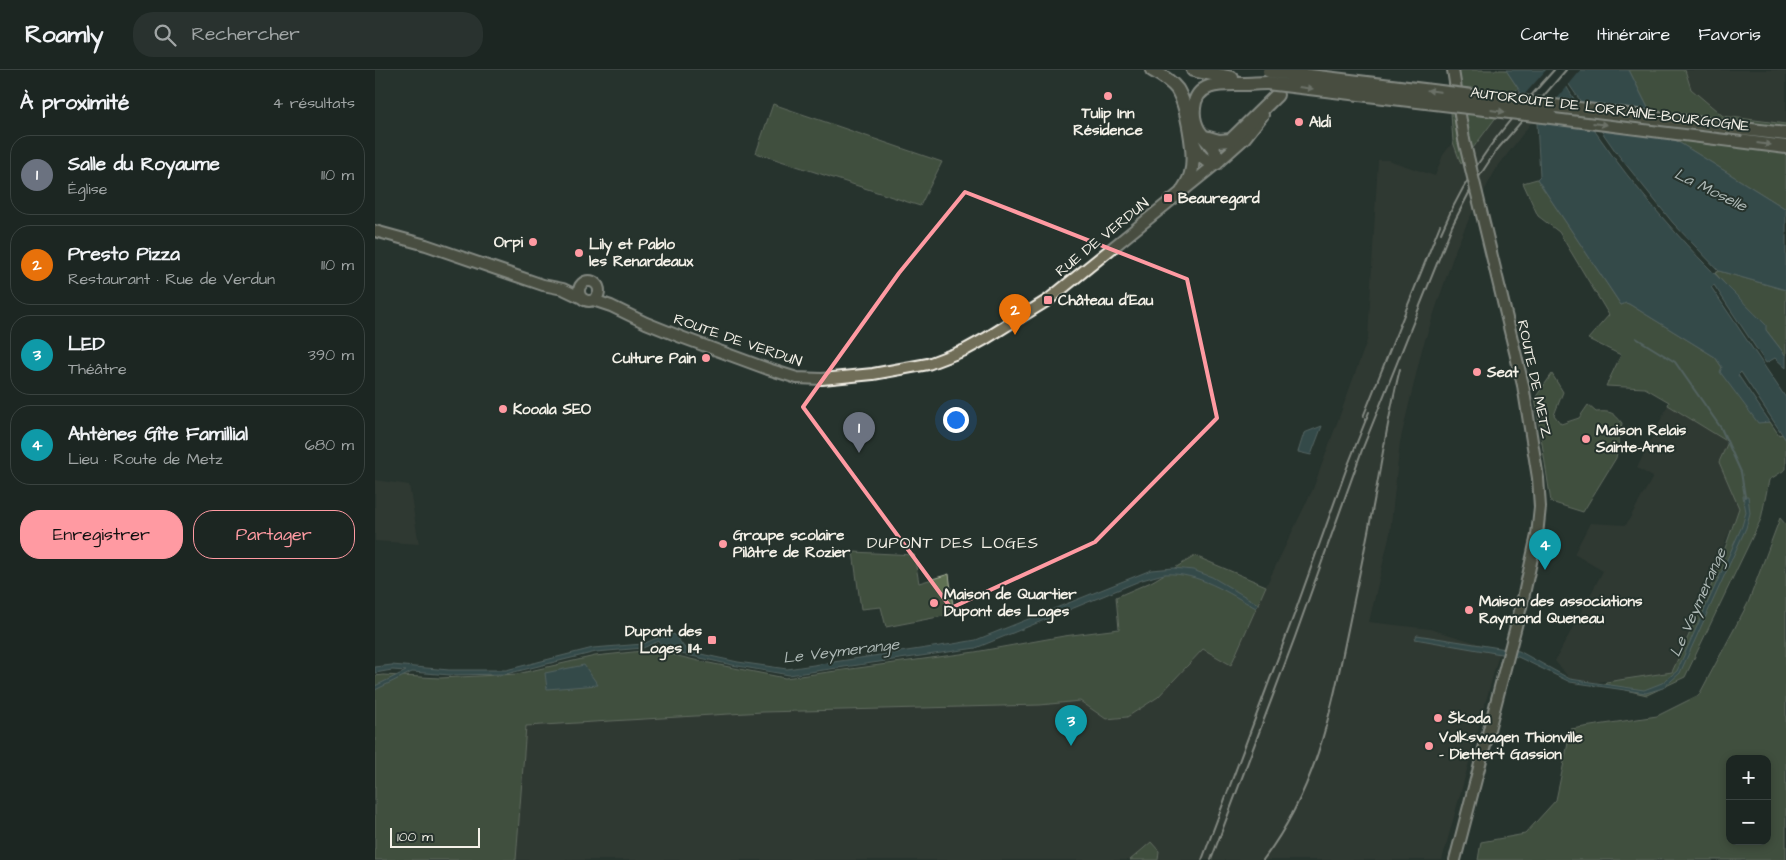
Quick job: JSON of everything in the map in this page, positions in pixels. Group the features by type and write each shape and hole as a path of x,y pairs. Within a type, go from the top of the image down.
{"highway":[{"path":"1152,70 1164,77 1176,88 1182,99 1192,140 1193,161 1191,174 1183,190"},
{"name":"AUTOROUTE DE LORRAINE-BOURGOGNE","path":"1193,70 1329,78 1742,135 1786,147"},
{"path":"1313,70 1321,72 1329,78"},
{"path":"1192,140 1199,155 1205,161 1217,164 1217,154 1199,131 1195,122 1193,114 1194,104 1201,93 1214,84 1265,75"},
{"name":"AUTOROUTE DE LORRAINE-BOURGOGNE","path":"1265,75 1742,135 1786,134"},
{"path":"1205,137 1219,141 1231,140 1277,95"}],"main road":[{"name":"RUE DE VERDUN","path":"890,372 928,364 965,350 1048,300 1217,164 1245,138 1277,95 1292,70"},
{"name":"ROUTE DE METZ","path":"1453,70 1464,140 1523,385 1537,462 1540,507 1537,535 1499,695 1455,860"},
{"path":"375,231 425,245 543,285 563,289 588,301 596,297 598,287 593,283 587,282 581,286 563,289"},
{"path":"581,286 579,293 581,298"},
{"name":"ROUTE DE VERDUN","path":"596,297 611,306 672,333 797,378 822,379 890,372"}],"highlighted area":[{"path":"965,192 1187,279 1217,418 1095,542 951,608 803,407 899,273"}],"shaded area":[{"path":"1685,70 1786,70 1786,124 1723,116 1691,89"},
{"path":"1518,88 1534,119 1496,169 1469,219 1456,248 1422,349 1400,442 1390,533 1369,622 1430,629 1500,650 1442,860 1158,860 1159,851 1151,842 1130,860 516,860 526,726 763,712 1040,705 1080,701 1106,719 1127,717 1158,697 1203,649 1231,665 1266,586 1313,489 1368,338 1378,160 1388,160 1435,176 1443,155 1453,142 1461,163"},
{"path":"1668,405 1728,442 1719,462 1739,508 1672,672 1575,685 1555,661 1603,571 1574,554 1590,523 1626,525 1653,477 1637,468"},
{"path":"375,480 409,485 419,544 375,541"}],"green space":[{"path":"1448,70 1506,70 1518,88 1461,164 1453,142"},
{"path":"1629,70 1685,70 1691,89 1723,116 1786,124 1786,209 1659,130"},
{"path":"773,104 942,162 920,206 756,153"},
{"path":"1537,179 1621,305 1629,304 1715,357 1758,422 1770,422 1779,435 1782,434 1786,440 1786,469 1769,480 1761,519 1685,677 1647,695 1604,685 1606,682 1672,672 1715,577 1739,508 1719,462 1728,442 1668,405 1669,402 1645,388 1606,386 1621,355 1588,339 1609,315 1559,232 1538,216 1523,183"},
{"path":"1719,271 1786,290 1786,356 1766,330 1715,273"},
{"path":"1552,374 1563,392 1554,415 1561,424 1579,418 1588,405 1596,412 1611,413 1622,423 1616,458 1583,512 1551,502 1535,398"},
{"path":"1780,518 1786,525 1786,860 1478,860 1481,842 1525,834 1556,800 1571,729 1657,716 1699,695 1748,603"},
{"path":"853,552 914,555 919,583 949,574 954,614 886,627 881,607 861,609"},
{"path":"1195,556 1266,586 1231,665 1203,649 1158,697 1127,717 1106,719 1080,701 1040,705 763,712 526,726 516,860 375,860 375,676 440,678 517,674 595,656 652,650 785,678 975,652 1064,636 1119,629 1116,597 1151,582"},
{"path":"1151,842 1159,851 1158,860 1130,860"}],"water":[{"path":"1506,70 1557,70 1597,134 1643,195 1698,257 1766,325 1766,330 1786,356 1786,368 1775,358 1766,363 1714,285 1711,287 1786,398 1786,440 1741,372 1738,375 1770,422 1758,423 1720,372 1722,367 1715,357 1629,304 1621,305 1537,179 1540,176 1537,123"},
{"name":"La Moselle","path":"1561,70 1629,70 1659,130 1786,209 1786,290 1719,271 1673,223 1616,152"},
{"path":"1322,426 1311,455 1298,452 1304,433"},
{"path":"1743,496 1748,496 1750,513 1746,528 1680,673 1663,688 1646,693 1570,682 1518,657 1415,639 1417,635 1519,651 1570,679 1644,690 1662,683 1677,671 1742,526 1746,512"},
{"path":"1174,568 1193,570 1212,577 1258,604 1256,608 1224,590 1189,576 1165,574 1142,580 976,648 789,675 671,653 662,648 659,641 643,648 596,652 506,674 450,675 412,672 375,690 375,686 406,671 392,670 375,673 375,667 392,665 449,670 506,670 593,648 643,644 659,637 663,629 675,635 687,651 738,662 787,669 953,644 976,640 1151,570"},
{"path":"584,665 598,685 547,689 545,673"}],"pier":[{"path":"1546,70 1581,70 1557,99 1652,111 1659,125 1679,139 1533,121 1519,94 1524,95"}],"waterway":[{"name":"Le Veymerange","path":"1636,338 1675,362 1721,428 1741,472 1745,497"}],"railway":[{"path":"1441,233 1476,166 1520,108 1554,70"},
{"path":"1211,860 1295,637 1362,450 1452,226 1471,189 1496,151 1566,70"},
{"path":"1363,417 1440,225"},
{"path":"1263,860 1281,834 1296,807 1308,780 1327,724 1341,665 1400,369"},
{"path":"1202,860 1369,412"}],"place":[{"name":"Tulip Inn Résidence","path":"1108,96"},
{"name":"Aldi","path":"1299,122"},
{"name":"Beauregard","path":"1168,198"},
{"name":"Orpi","path":"533,242"},
{"name":"Lily et Pablo les Renardeaux","path":"579,253"},
{"name":"Château d'Eau","path":"1048,300"},
{"name":"Presto Pizza","path":"1015,335"},
{"name":"Culture Pain","path":"706,358"},
{"name":"Seat","path":"1477,372"},
{"name":"Kooala SEO","path":"503,409"},
{"name":"Maison Relais Sainte-Anne","path":"1586,439"},
{"name":"Salle du Royaume","path":"859,453"},
{"name":"Groupe scolaire Pilâtre de Rozier","path":"723,544"},
{"name":"Ahtènes Gîte Famillial","path":"1545,570"},
{"name":"Maison de Quartier Dupont des Loges","path":"934,603"},
{"name":"Maison des associations Raymond Queneau","path":"1469,610"},
{"name":"Dupont des Loges 114","path":"712,640"},
{"name":"Škoda","path":"1438,718"},
{"name":"LED","path":"1071,746"},
{"name":"Volkswagen Thionville - Diettert Gassion","path":"1429,746"}],"district":[{"name":"DUPONT DES LOGES","path":"953,542"}]}
